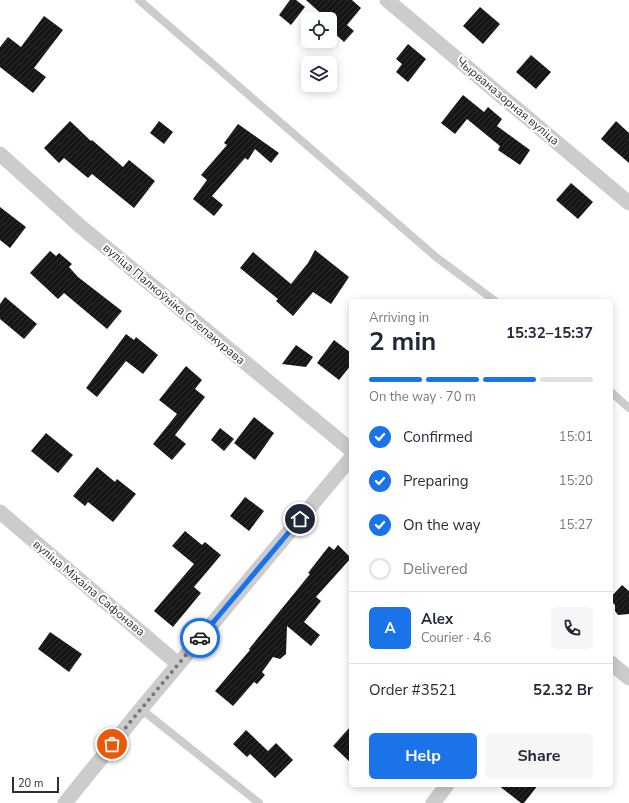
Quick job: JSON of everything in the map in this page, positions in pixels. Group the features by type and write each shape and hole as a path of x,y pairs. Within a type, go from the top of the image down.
{"street":[{"name":"Чырваназорная вуліца","path":"387,0 629,203"},
{"name":"вуліца Палкоўніка Слепакурава","path":"0,154 80,226 349,448"},
{"path":"65,803 178,664 349,460"},
{"name":"вуліца Міхаіла Сафонава","path":"0,512 178,664"},
{"path":"613,665 629,678"},
{"path":"433,803 445,787"}],"lane":[{"path":"139,0 436,257 492,299"},
{"path":"613,394 629,408"},
{"path":"141,709 259,803"}],"building":[{"path":"290,0 296,0 305,7 291,25 279,15"},
{"path":"306,0 352,0 361,8 347,25 354,31 344,42 337,36 337,12 319,12"},
{"path":"480,7 500,24 483,44 463,26"},
{"path":"44,16 63,30 34,68 46,77 33,93 0,67 0,47 8,37 21,47"},
{"path":"408,44 426,59 408,82 396,72 402,64 396,59"},
{"path":"531,55 551,72 536,89 516,72"},
{"path":"463,95 484,112 488,107 502,119 497,126 530,150 520,165 498,150 500,146 467,119 455,134 441,123"},
{"path":"70,121 91,141 92,140 123,167 129,160 155,181 134,208 92,174 88,178 64,158 59,163 44,148"},
{"path":"159,121 173,132 164,144 150,133"},
{"path":"616,121 629,133 629,163 601,139"},
{"path":"238,124 279,153 271,163 255,149 248,160 245,158 212,196 223,205 214,216 193,199 207,180 201,175 227,145 224,143"},
{"path":"571,183 593,202 578,219 556,200"},
{"path":"0,207 26,227 10,248 0,240"},
{"path":"315,250 349,277 331,304 313,292 293,316 276,301 278,299 240,268 253,252 291,284 308,263"},
{"path":"50,251 56,256 59,253 72,264 69,267 78,277 122,311 107,329 64,293 58,299 30,273"},
{"path":"5,297 37,324 24,339 0,319 0,304"},
{"path":"126,334 134,340 136,337 158,355 143,374 126,361 97,397 86,388"},
{"path":"334,340 349,351 349,368 339,380 317,363"},
{"path":"296,345 313,357 306,367 282,364"},
{"path":"186,366 202,380 195,389 205,397 175,435 186,444 172,460 153,444 177,414 159,400"},
{"path":"254,417 274,433 255,460 234,443"},
{"path":"220,428 234,439 224,451 211,440"},
{"path":"46,433 73,455 58,473 31,451"},
{"path":"97,467 115,482 117,479 136,494 113,522 88,502 85,506 73,496"},
{"path":"245,497 264,511 249,531 230,516"},
{"path":"185,531 202,545 205,542 221,555 194,587 201,593 173,627 154,611 194,564 172,546"},
{"path":"338,545 349,556 349,560 316,597 321,601 304,622 320,635 311,646 287,626 286,654 280,659 273,657 262,672 265,675 257,684 254,682 233,706 215,691 250,650 249,649 310,574 308,573 329,546 334,550"},
{"path":"622,585 629,591 629,614 618,615 615,611 615,605 613,603 613,595"},
{"path":"50,632 82,654 69,672 38,649"},
{"path":"349,728 349,761 333,746"},
{"path":"246,730 268,751 276,743 293,760 275,778 250,754 247,757 233,744"},
{"path":"501,787 536,787 524,803 521,803"}],"way so far":[{"path":"112,744 200,638"}],"route":[{"path":"200,638 300,519"}]}
